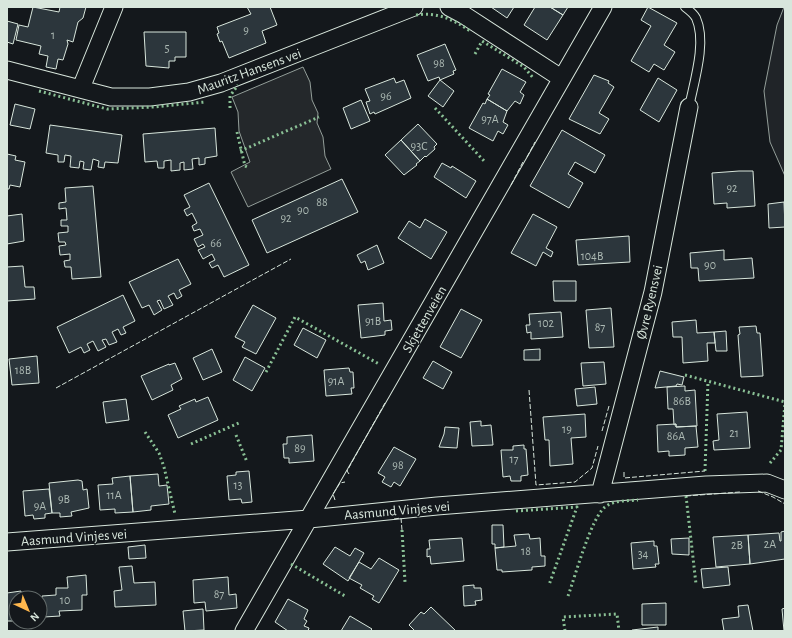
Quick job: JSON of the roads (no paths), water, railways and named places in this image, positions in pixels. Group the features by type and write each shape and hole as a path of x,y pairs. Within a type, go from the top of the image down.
{"street":[{"path":"81,88 114,7"},
{"name":"Mauritz Hansens vei","path":"7,70 111,97 150,97 189,92 221,83 414,7"},
{"path":"449,7 561,78"},
{"name":"Skjettenveien","path":"244,631 602,7"},
{"name":"Øvre Ryensvei","path":"600,494 653,292 689,107"},
{"name":"Aasmund Vinjes vei","path":"7,542 309,519 437,506 706,485 767,483 785,490"}],"lane":[{"path":"685,7 696,16 701,34 689,107"}]}
